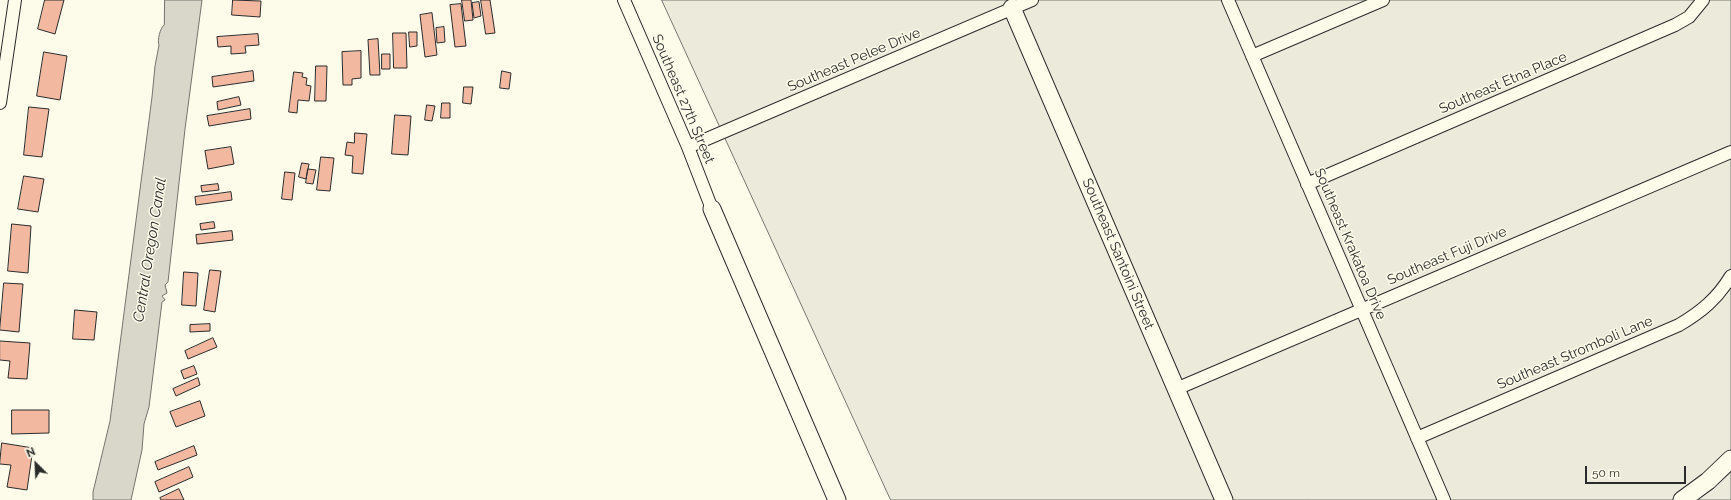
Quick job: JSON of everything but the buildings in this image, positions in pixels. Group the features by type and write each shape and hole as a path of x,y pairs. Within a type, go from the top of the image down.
{"street":[{"path":"0,103 15,0"},
{"name":"Southeast 27th Street","path":"624,0 688,147 712,210"},
{"name":"Southeast Pelee Drive","path":"688,147 1032,0"},
{"name":"Southeast Krakatoa Drive","path":"1228,0 1444,500"},
{"path":"1252,56 1383,0"},
{"name":"Southeast Etna Place","path":"1307,184 1675,26 1689,17 1703,0"},
{"name":"Southeast Santoini Street","path":"1012,8 1224,500"},
{"name":"Southeast Fuji Drive","path":"1176,389 1731,152"},
{"path":"712,210 837,500"},
{"name":"Southeast Stromboli Lane","path":"1417,438 1679,325 1713,302 1731,276"},
{"path":"1682,500 1708,481 1731,459"}],"shaded area":[{"path":"662,0 1731,0 1731,500 891,500"}],"water":[{"name":"Central Oregon Canal","path":"165,0 202,0 185,129 168,282 165,285 167,293 162,296 165,300 162,302 149,407 144,424 142,450 131,500 93,500 93,492 110,421 155,66 159,45 158,43 161,29 164,25"}]}
